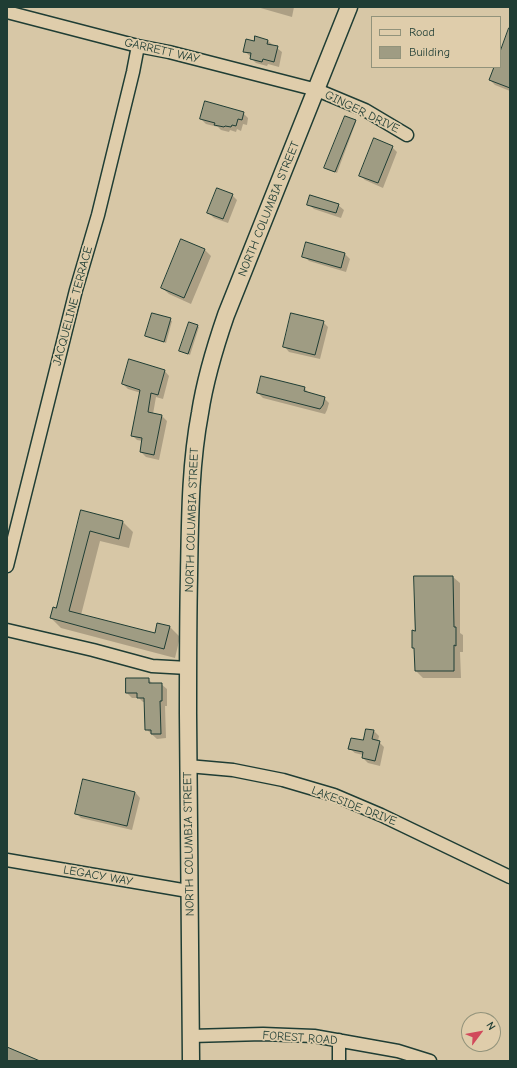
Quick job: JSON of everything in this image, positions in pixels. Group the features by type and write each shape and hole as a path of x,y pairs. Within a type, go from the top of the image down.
{"main road":[{"name":"NORTH COLUMBIA STREET","path":"191,1061 188,891 190,821 188,766 188,668 190,518 196,438 205,385 226,315 349,7"}],"street":[{"name":"GARRETT WAY","path":"7,12 317,90"},
{"name":"JACQUELINE TERRACE","path":"7,566 76,290 98,215 138,46"},
{"name":"GINGER DRIVE","path":"317,90 365,110 408,134"},
{"path":"7,630 93,650 152,666 188,668"},
{"name":"LAKESIDE DRIVE","path":"188,766 233,770 283,780 334,795 382,814 510,877"},
{"name":"LEGACY WAY","path":"7,860 188,891"},
{"name":"FOREST ROAD","path":"191,1036 263,1034 314,1036 398,1051 430,1061"},
{"path":"339,1061 340,1040"}],"building":[{"path":"510,28 510,88 489,80 494,68 501,68 501,49"},
{"path":"255,36 268,40 267,44 278,46 274,62 263,59 262,62 250,59 251,53 243,52 246,39 254,41"},
{"path":"205,101 244,112 242,120 238,119 236,126 232,125 231,127 224,127 214,125 215,123 200,119"},
{"path":"345,116 356,120 335,172 324,168"},
{"path":"374,138 393,146 378,183 359,176"},
{"path":"217,188 233,194 223,219 207,213"},
{"path":"310,195 339,204 336,213 307,205"},
{"path":"181,239 205,249 184,298 161,288"},
{"path":"306,242 345,253 341,268 302,257"},
{"path":"152,313 171,318 164,342 145,336"},
{"path":"291,313 324,321 315,355 283,347"},
{"path":"189,322 198,325 188,354 179,351"},
{"path":"129,359 165,370 158,395 151,393 148,412 162,415 154,455 140,452 142,438 131,436 140,390 122,384"},
{"path":"261,376 305,387 304,391 325,397 323,405 320,409 257,393"},
{"path":"81,510 123,521 119,539 90,531 69,611 155,633 157,623 170,626 164,649 50,618 53,607 56,608"},
{"path":"414,576 453,576 454,627 456,627 454,671 415,671 414,648 412,648 412,630 415,631"},
{"path":"126,678 149,678 149,683 162,683 162,701 160,701 161,734 151,734 151,730 145,730 144,698 137,698 137,693 126,693"},
{"path":"366,729 374,730 372,739 380,741 375,761 362,758 363,752 348,749 351,738 363,740"},
{"path":"83,779 135,792 127,826 75,814"},
{"path":"7,1047 40,1061 7,1061"}]}
